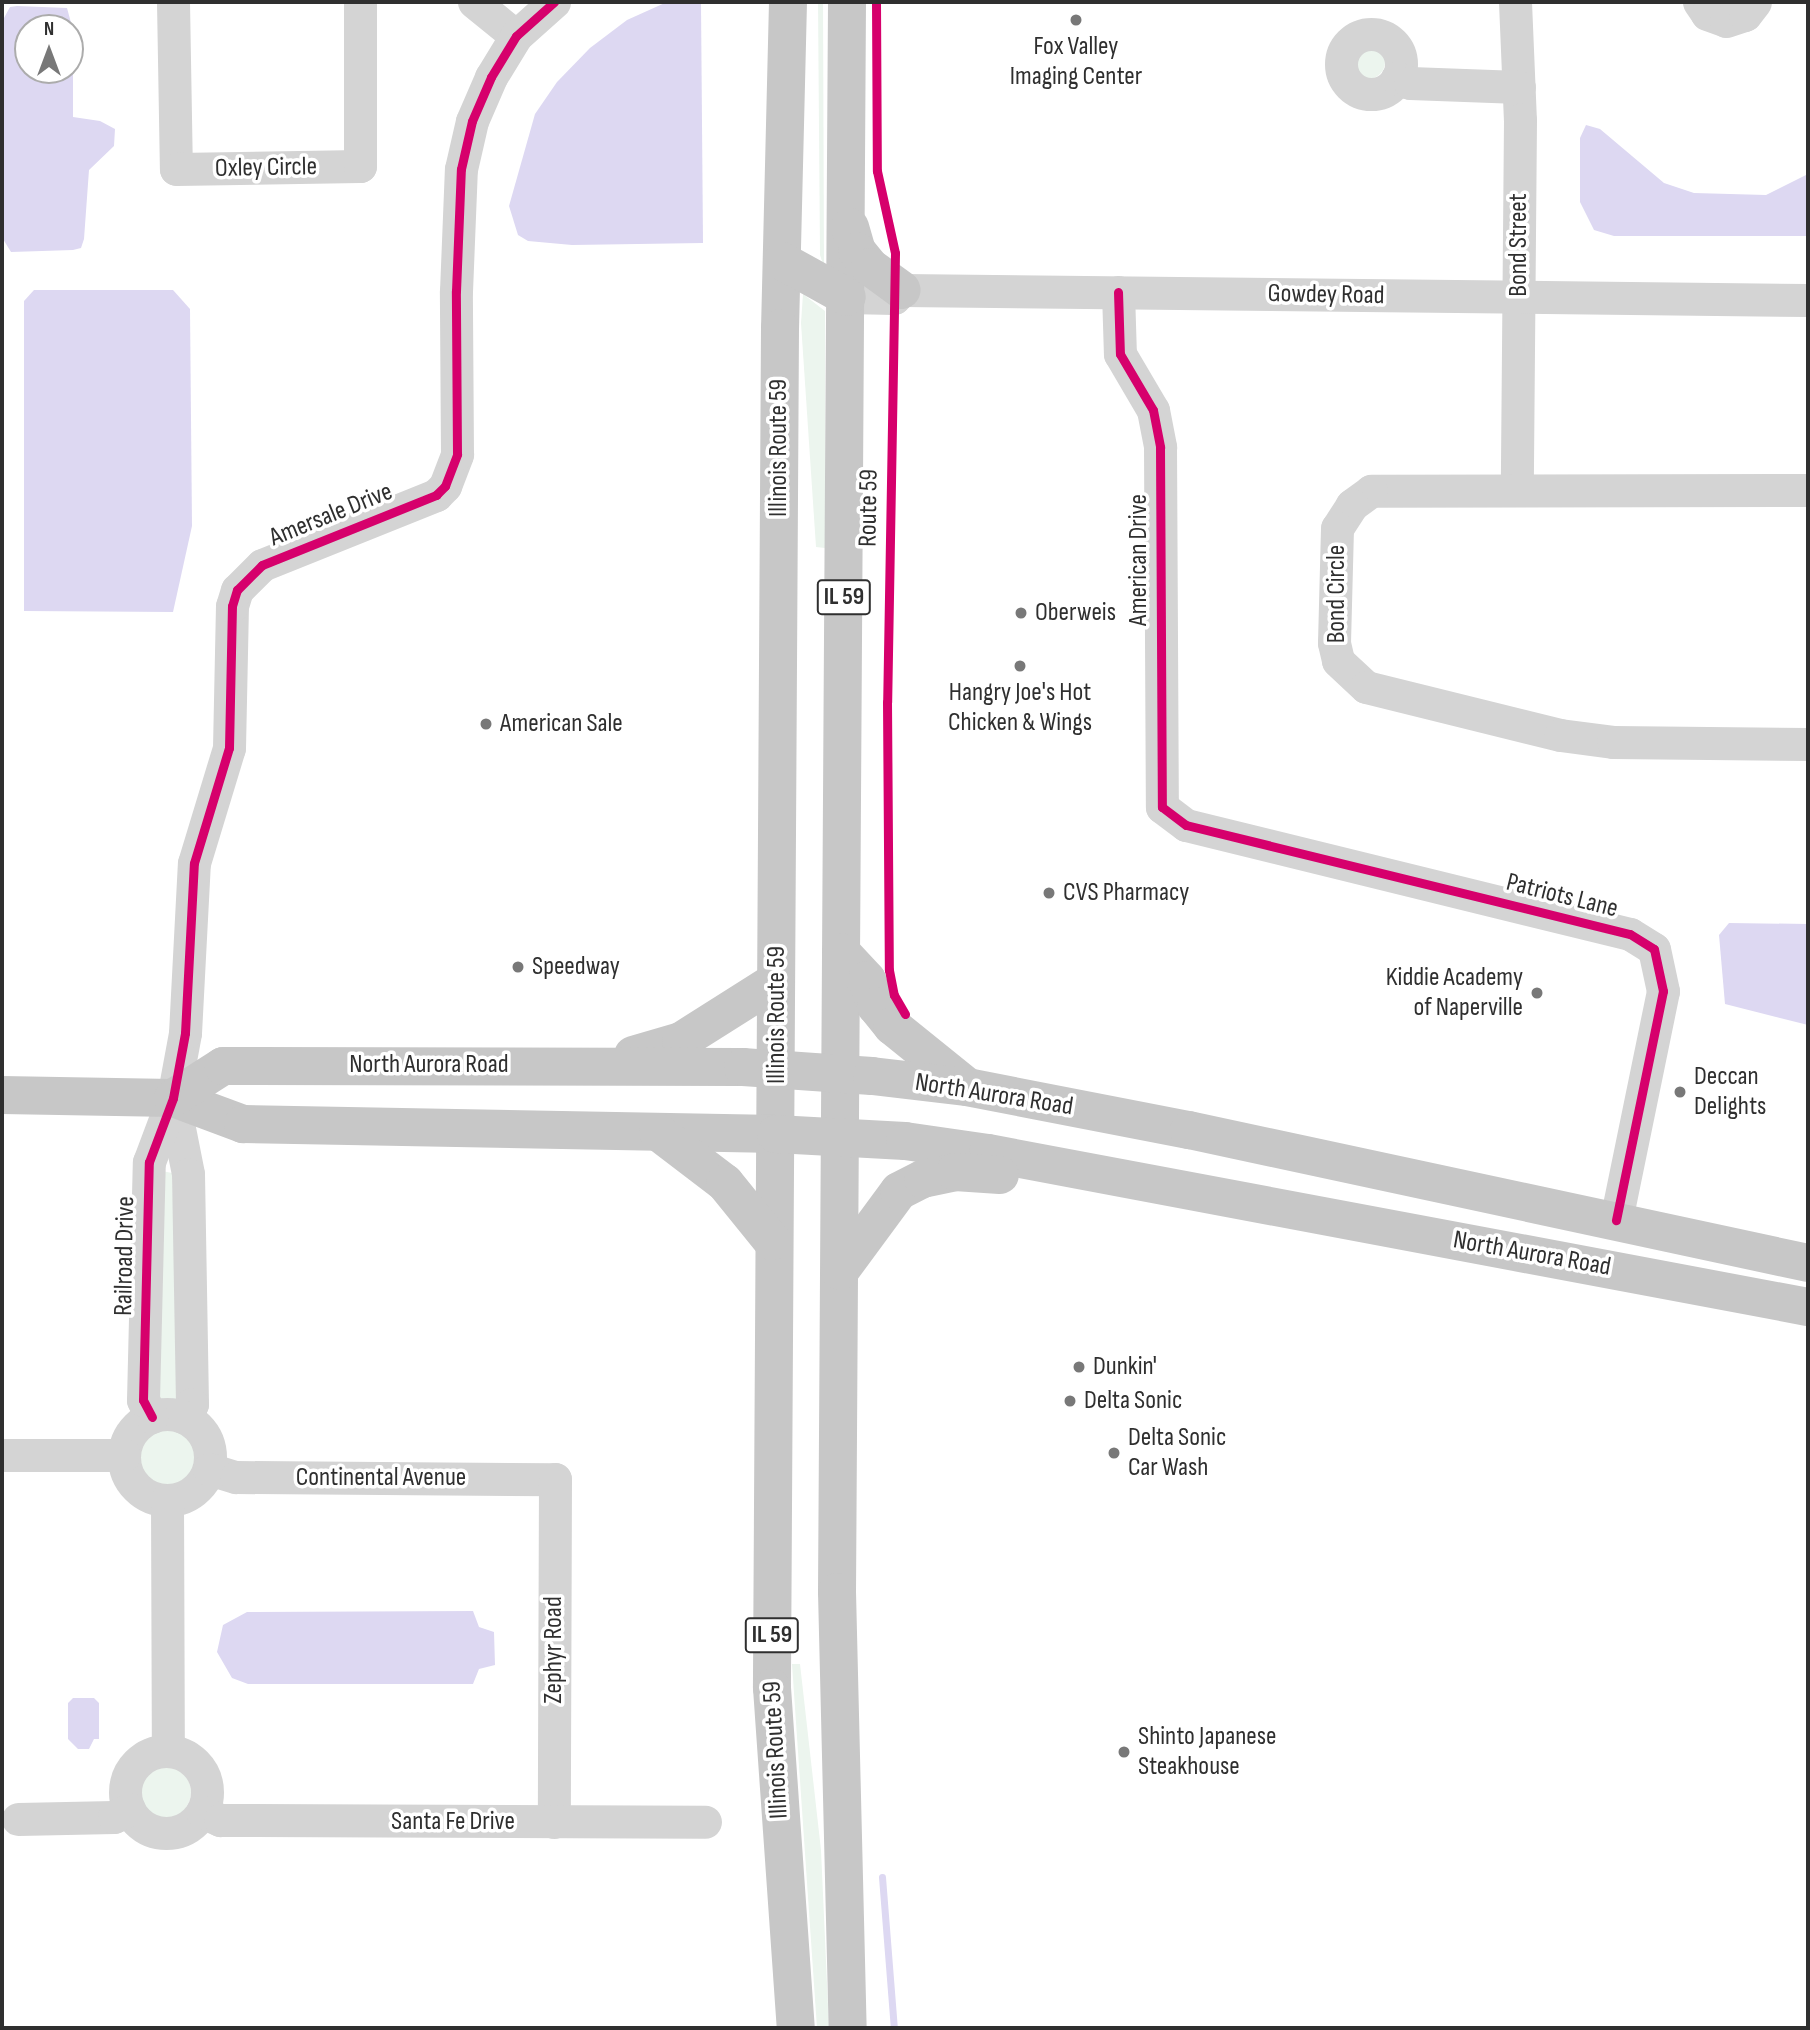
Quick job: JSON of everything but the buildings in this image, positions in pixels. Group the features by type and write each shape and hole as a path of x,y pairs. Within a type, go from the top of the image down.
{"main road":[{"name":"Illinois Route 59","path":"788,2 782,261 777,1068 772,1241 772,1688 796,2028"},
{"name":"IL 59","path":"847,2 848,220 837,1592 848,2028"},
{"path":"848,220 857,251 870,267 902,290"},
{"path":"782,261 847,297"},
{"path":"841,952 867,980 876,1006 892,1026 967,1087"},
{"path":"595,1066 681,1041 776,981"},
{"name":"North Aurora Road","path":"173,1098 223,1066 777,1068 841,1073 967,1087 1616,1220 1808,1263"},
{"name":"North Aurora Road","path":"2,1095 173,1098 243,1124 841,1136 988,1153 1808,1307"},
{"path":"658,1132 725,1183 772,1241"},
{"path":"840,1271 885,1205 899,1191 923,1179 955,1172 1141,1183"}],"street":[{"name":"Oxley Circle","path":"173,2 176,169 360,166 360,2"},
{"path":"474,2 516,36"},
{"name":"Amersale Drive","path":"173,1098 185,1033 190,892 229,748 232,606 237,590 262,565 436,495 454,469 461,169 472,121 491,77 516,36 554,2"},
{"name":"Bond Street","path":"1515,2 1519,87 1517,488"},
{"path":"1699,2 1707,14 1726,21 1745,15 1755,2"},
{"path":"1397,78 1410,83 1519,87"},
{"name":"Gowdey Road","path":"847,297 894,298 902,290 1808,300"},
{"name":"American Drive","path":"1118,292 1120,354 1153,410 1160,447 1159,795 1161,807 1186,825"},
{"name":"Bond Circle","path":"1808,490 1383,488 1360,497 1343,514 1335,543 1334,643 1338,661 1349,675 1366,687 1584,740 1808,744"},
{"name":"Patriots Lane","path":"1186,825 1630,934 1654,949 1663,990 1616,1220"},
{"path":"167,1417 203,1432 208,1444 209,1469 193,1492 167,1500 138,1489 130,1480 124,1455 132,1432 192,1404 187,1165 173,1098"},
{"name":"Railroad Drive","path":"167,1417 143,1400 149,1163 173,1098"},
{"path":"2,1454 124,1455"},
{"name":"Continental Avenue","path":"209,1469 236,1477 555,1479"},
{"name":"Zephyr Road","path":"554,1822 555,1479"},
{"path":"167,1500 168,1751"},
{"path":"168,1751 181,1754 202,1772 207,1799 202,1812 183,1830 171,1833 146,1828 129,1809 127,1782 132,1769 154,1753 168,1751"},
{"path":"18,1819 114,1817 129,1809"},
{"name":"Santa Fe Drive","path":"202,1812 220,1821 705,1822"}],"shaded area":[{"path":"667,2 701,4 703,243 572,245 528,241 518,235 509,206 535,114 557,82 590,48 627,20"},
{"path":"818,2 823,2 824,267 820,255"},
{"path":"10,7 67,8 69,14 14,14 14,84 73,84 73,117 100,121 115,129 114,146 89,170 81,248 11,252 3,239 4,18"},
{"path":"1368,45 1380,50 1385,62 1380,74 1368,79 1356,74 1351,62 1356,50"},
{"path":"1586,125 1600,129 1664,183 1694,193 1766,195 1808,174 1808,236 1614,236 1594,230 1580,202 1580,138"},
{"path":"34,290 173,290 190,309 192,526 173,612 24,611 24,301"},
{"path":"803,294 825,311 825,548 816,547 801,323"},
{"path":"1729,923 1808,924 1808,1025 1725,1004 1719,935"},
{"path":"162,1171 172,1173 180,1400 152,1401"},
{"path":"163,1423 175,1423 192,1432 199,1443 199,1467 192,1478 175,1487 163,1487 151,1482 142,1473 137,1461 137,1449 142,1437 151,1428"},
{"path":"473,1611 479,1627 494,1632 495,1665 479,1669 473,1684 248,1684 232,1678 217,1652 223,1625 247,1612"},
{"path":"792,1664 800,1664 821,1850 829,2028 817,2028"},
{"path":"73,1698 94,1698 99,1703 99,1739 94,1739 89,1749 78,1749 68,1739 68,1703"},
{"path":"164,1765 183,1773 191,1792 183,1811 164,1819 145,1811 137,1792 145,1773"}],"waterway":[{"path":"882,1877 894,2028"}],"cycle path":[{"path":"152,1417 143,1400 149,1162 173,1098 185,1033 194,863 229,748 232,606 237,590 262,565 436,495 445,486 457,454 456,291 461,169 472,121 491,77 516,36 554,2"},
{"name":"Route 59","path":"876,2 877,171 895,253 887,702 889,970 894,995 905,1014"},
{"path":"1118,292 1120,354 1153,410 1160,447 1162,807 1186,825 1630,934 1654,949 1663,991 1616,1220"}],"place":[{"name":"Fox Valley Imaging Center","path":"1076,20"},
{"name":"Oberweis","path":"1021,613"},
{"name":"Hangry Joe's Hot Chicken & Wings","path":"1020,666"},
{"name":"American Sale","path":"486,724"},
{"name":"CVS Pharmacy","path":"1049,893"},
{"name":"Speedway","path":"518,967"},
{"name":"Kiddie Academy of Naperville","path":"1537,993"},
{"name":"Deccan Delights","path":"1680,1092"},
{"name":"Dunkin'","path":"1079,1367"},
{"name":"Delta Sonic","path":"1070,1401"},
{"name":"Delta Sonic Car Wash","path":"1114,1453"},
{"name":"Shinto Japanese Steakhouse","path":"1124,1752"}]}
